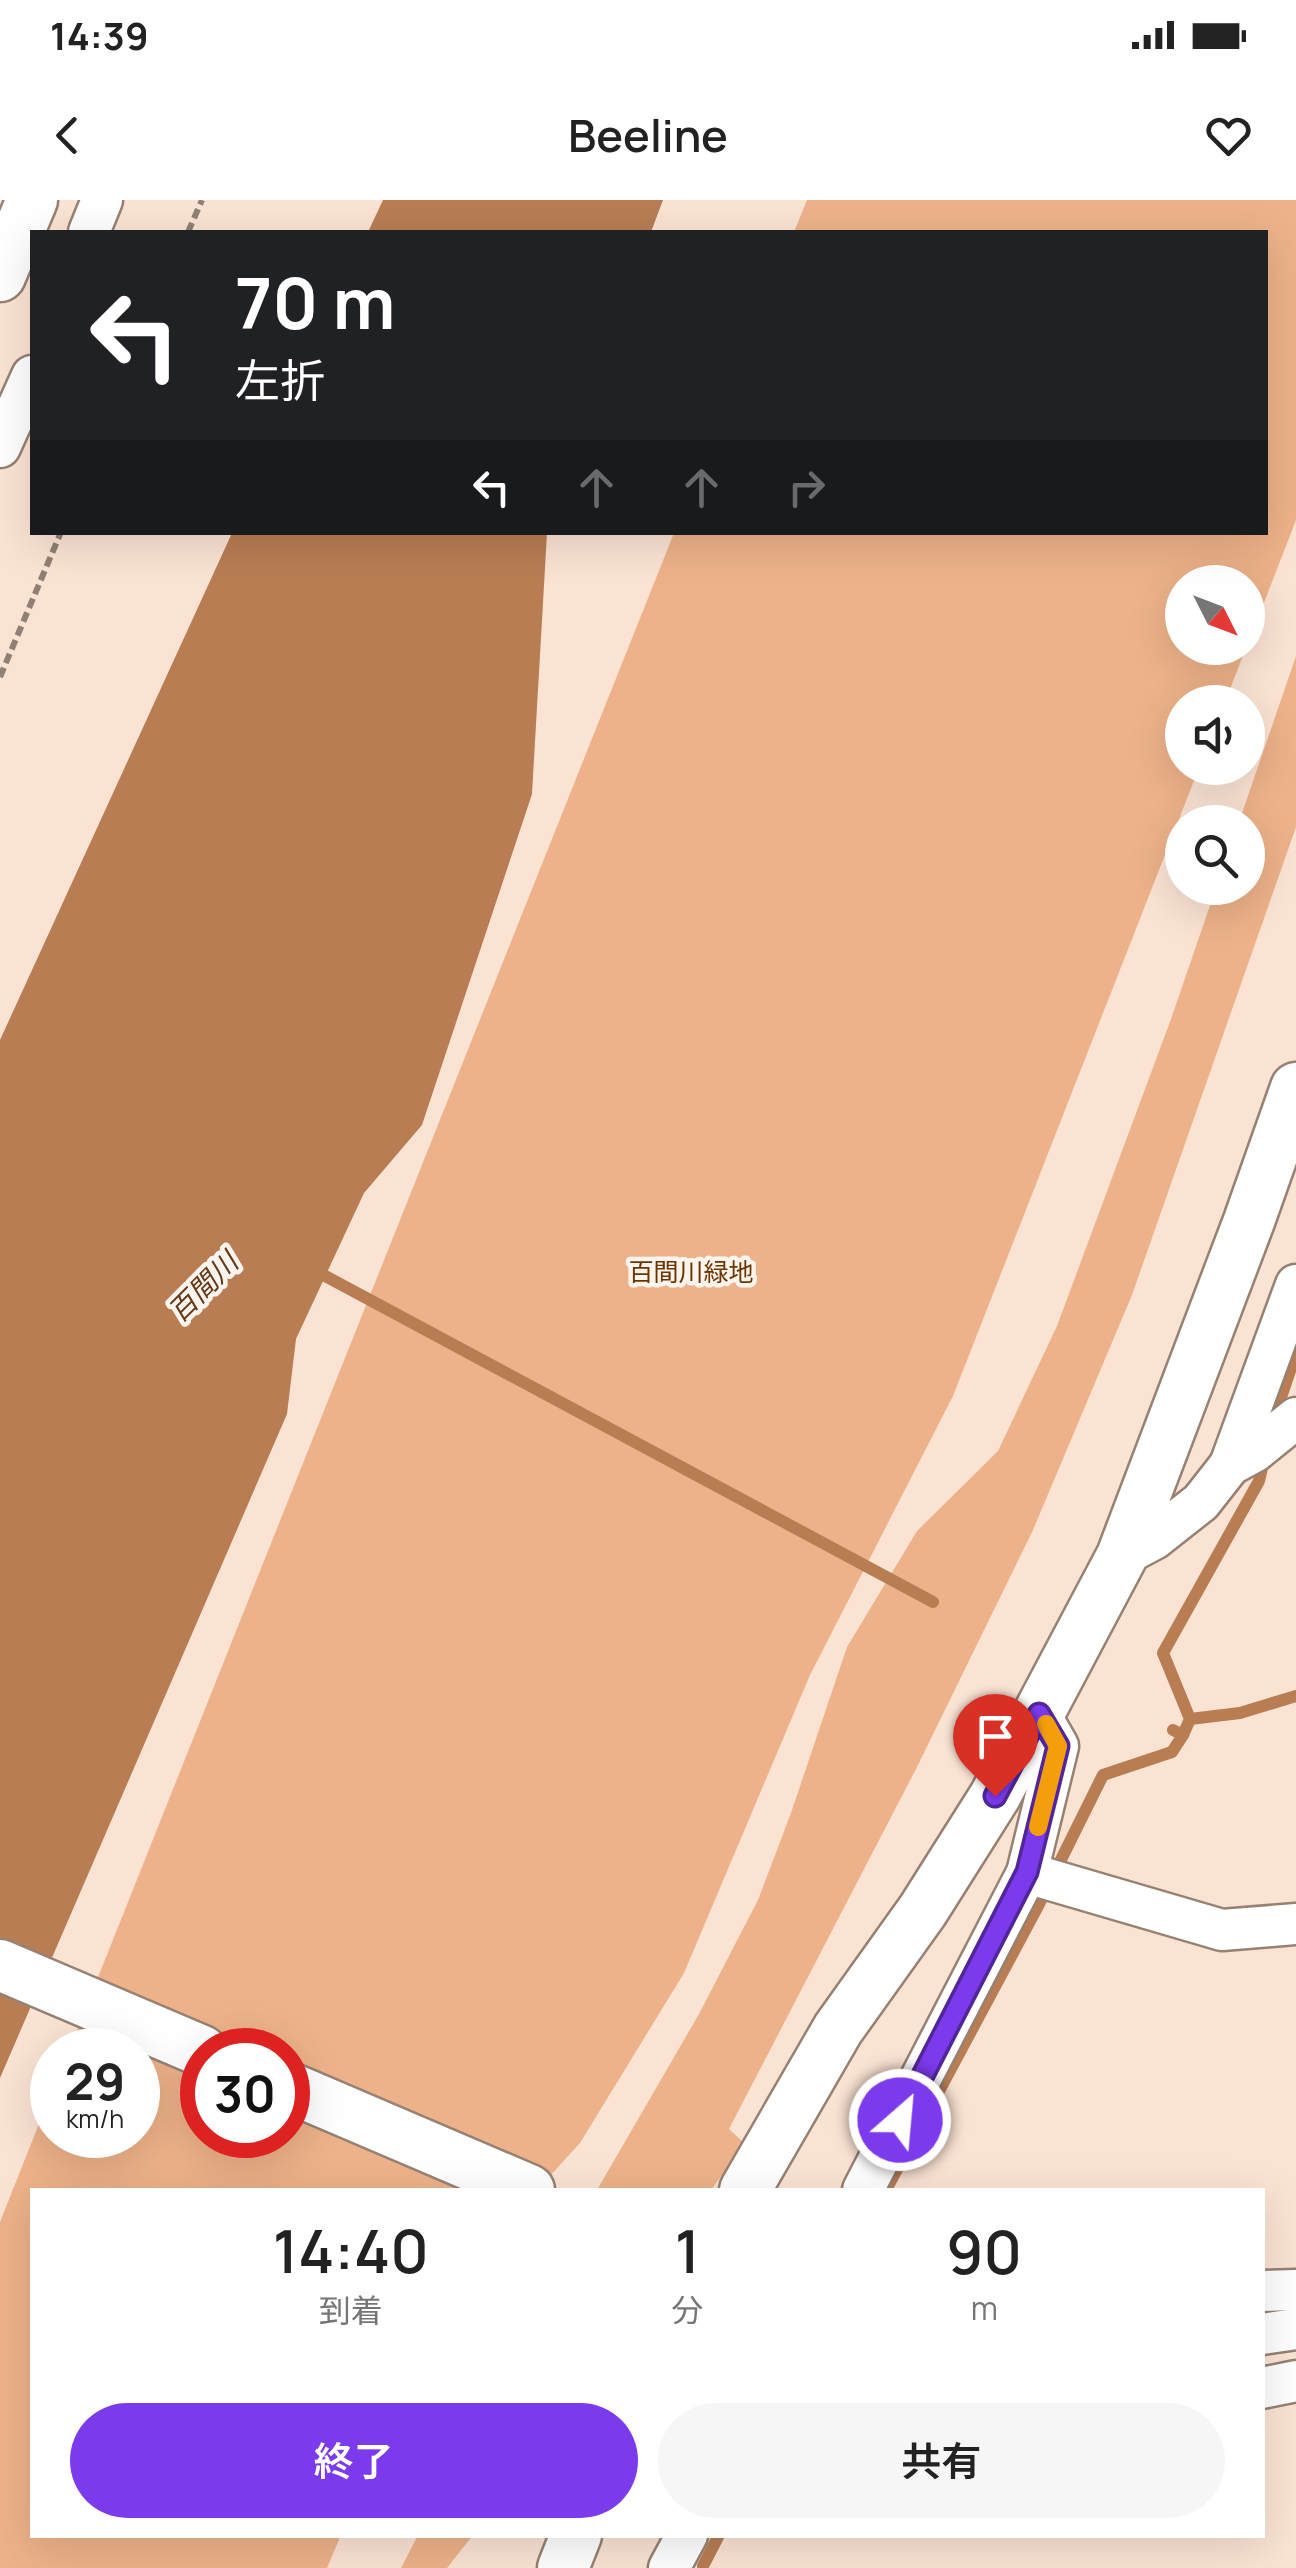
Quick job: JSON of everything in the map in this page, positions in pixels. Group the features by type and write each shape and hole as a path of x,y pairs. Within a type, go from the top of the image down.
{"street":[{"path":"0,276 32,200"},
{"path":"90,230 102,200"},
{"path":"0,447 30,380"},
{"path":"746,2188 838,2030 923,1910 995,1796 1122,1556 1296,1088"},
{"path":"1122,1556 1154,1539 1201,1502 1265,1441 1296,1285"},
{"path":"864,2188 1044,1878 1058,1746 1039,1714"},
{"path":"1044,1878 1222,1930 1296,1924"},
{"path":"0,1965 180,2042"},
{"path":"310,2097 524,2188"},
{"path":"1265,2291 1296,2290"},
{"path":"1265,2334 1296,2329"},
{"path":"1265,2387 1296,2381"},
{"path":"564,2568 575,2538"},
{"path":"669,2568 685,2538"}],"path":[{"path":"189,230 202,200"},
{"path":"0,677 60,535"}],"green space":[{"name":"百間川緑地","path":"807,200 1296,200 1296,520 1265,600 1265,565 1165,565 1165,665 1239,665 1232,685 1165,685 1165,785 1192,785 1185,805 1165,805 1165,855 953,1396 810,1675 684,1973 580,2143 539,2188 30,2188 30,2538 340,2538 327,2568 0,2568 0,2222 30,2146 30,2158 160,2158 160,2028 78,2028 673,535 1268,535 1268,230 795,230"},
{"path":"1296,656 1296,827 1132,1295 1033,1530 916,1769 729,2129 745,2144 712,2188 598,2188 699,2014 758,1900 847,1647 917,1531 998,1451 1057,1326 1210,905 1265,905 1265,805 1245,805 1252,785 1265,785 1265,746"},
{"path":"416,2538 471,2538 447,2568 401,2568"}],"water":[{"path":"383,200 663,200 652,230 369,230"},
{"name":"百間川","path":"231,535 547,535 532,794 422,1125 364,1193 296,1339 287,1414 0,2078 0,1040"}],"waterway":[{"path":"314,1270 933,1602"},
{"path":"1273,1421 1296,1353"},
{"path":"1183,1735 1190,1719 1163,1653 1259,1481 1265,1455"},
{"path":"1190,1719 1240,1713 1296,1696"},
{"path":"887,2188 1037,1908 1103,1775 1172,1752 1183,1735 1173,1730"},
{"path":"703,2566 717,2538"}],"slow traffic":[{"path":"1038,1827 1058,1746 1046,1724"}],"route":[{"path":"900,2120 1027,1872 1058,1746 1039,1714 995,1796"}]}
